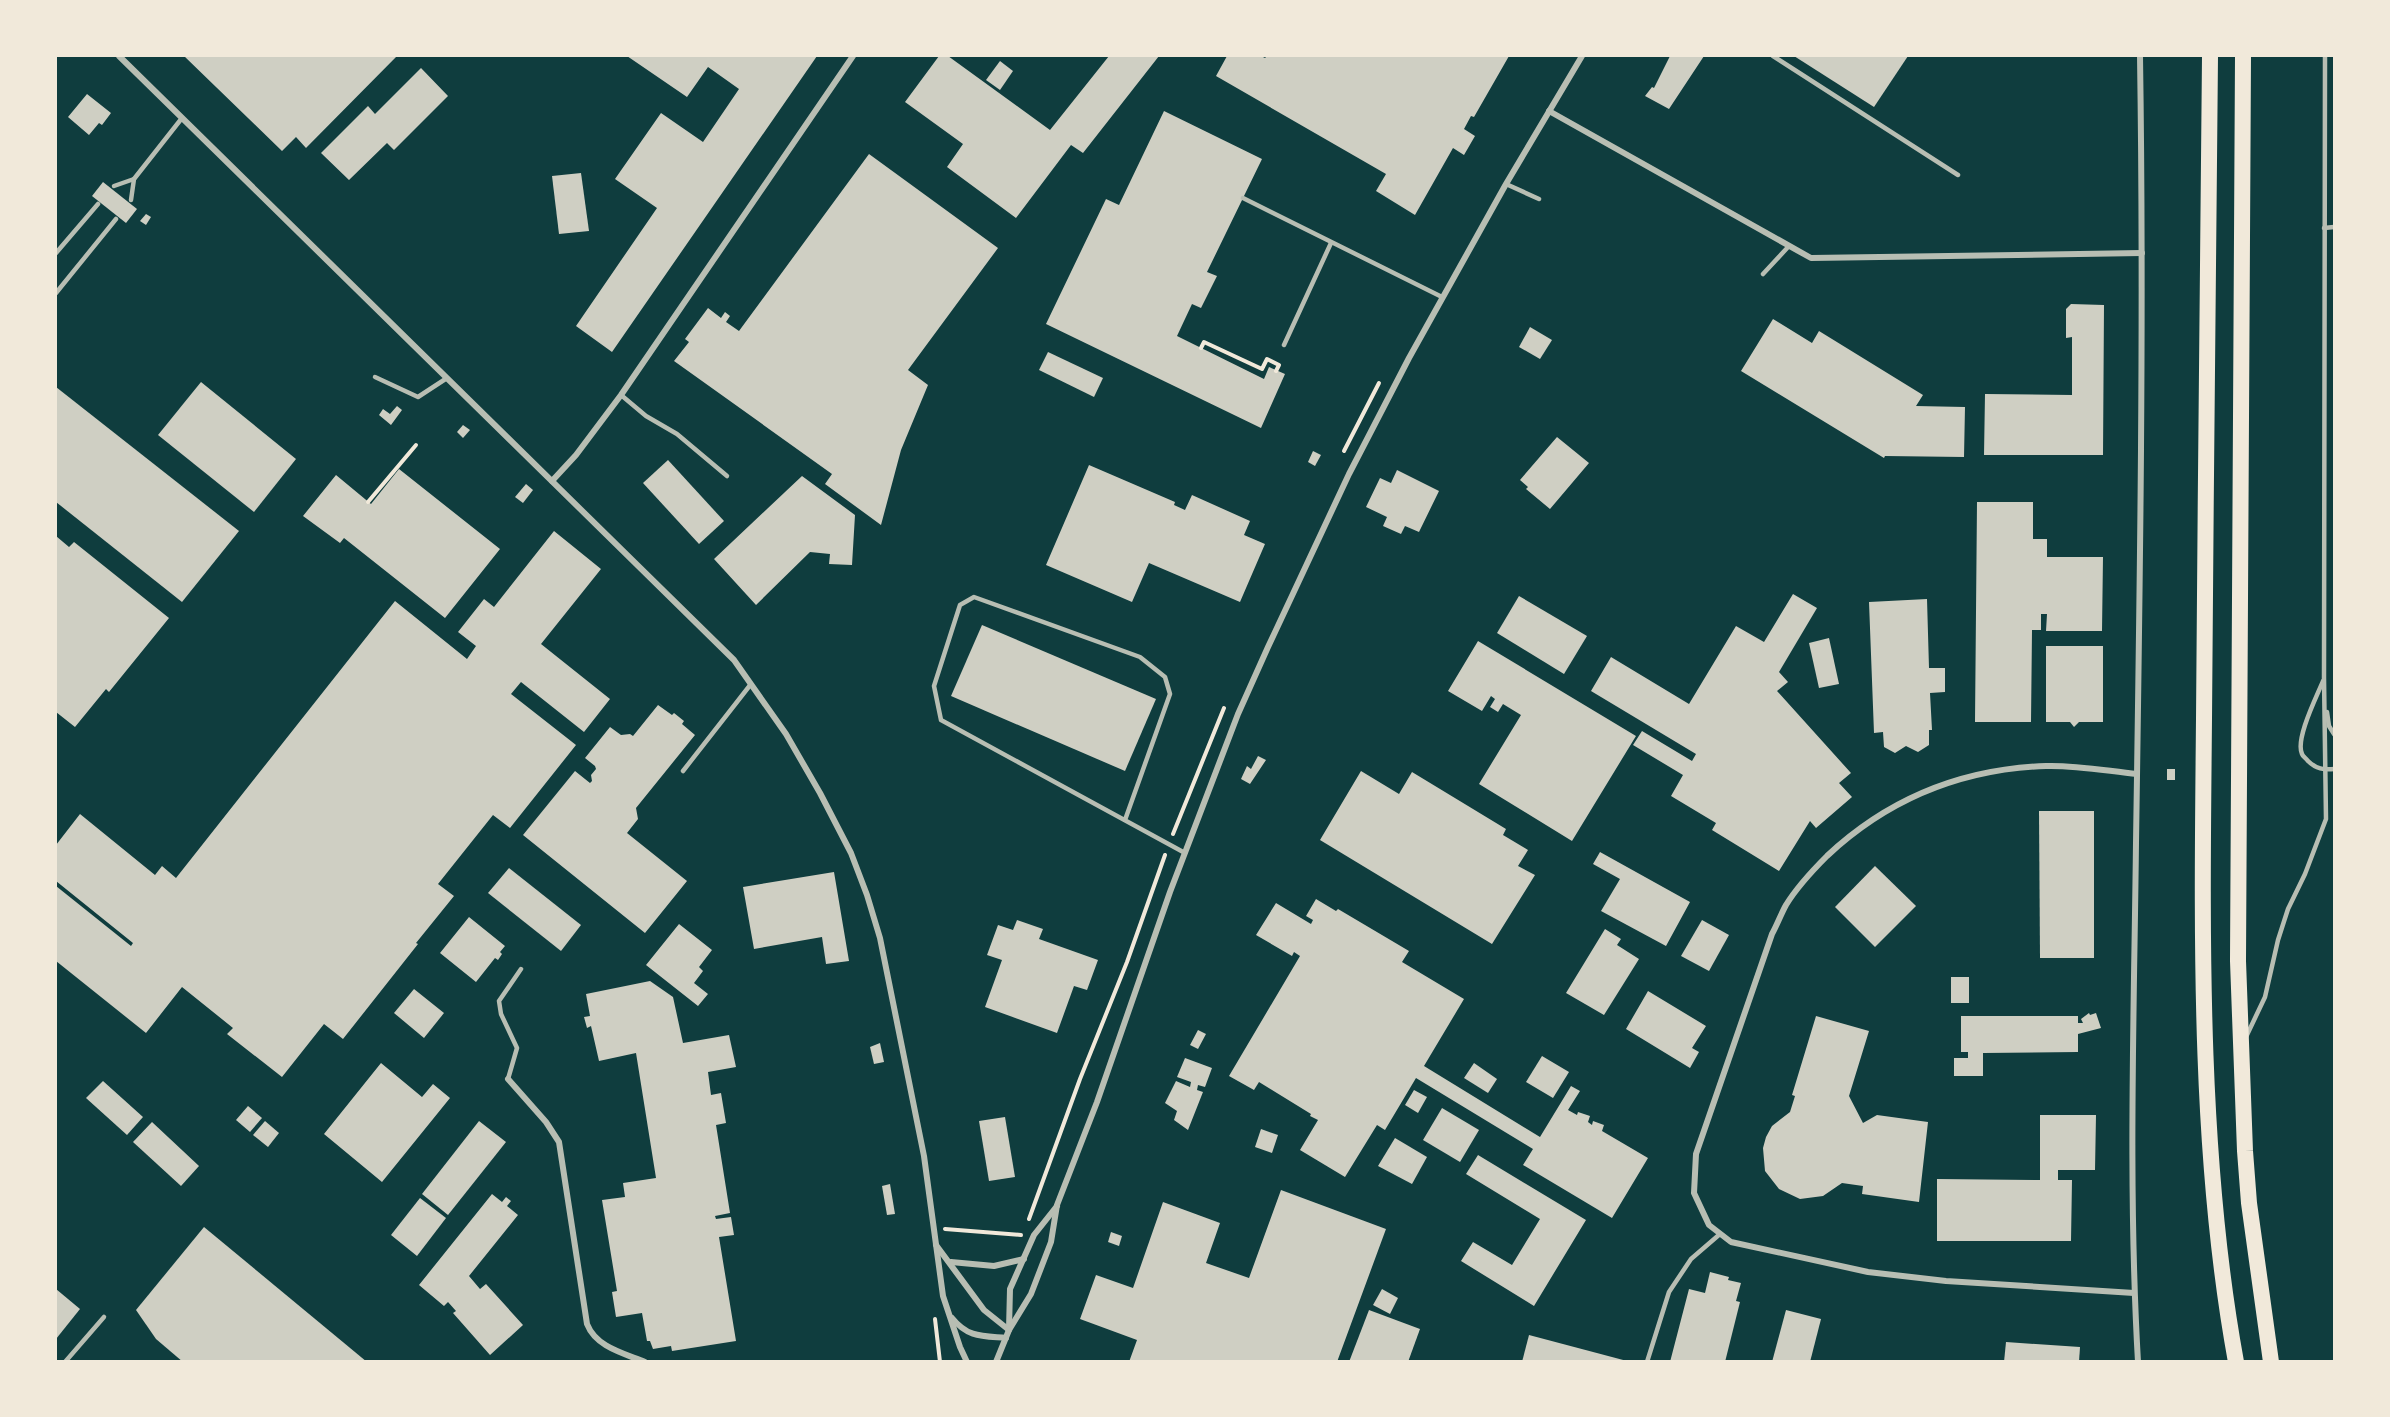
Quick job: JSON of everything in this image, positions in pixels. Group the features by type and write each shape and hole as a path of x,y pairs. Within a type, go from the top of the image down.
{"highway":[{"path":"2210,56 2203,806 2205,1020 2220,1250 2236,1362"},
{"path":"2243,56 2238,962 2240,1051 2249,1203 2271,1362"}],"street":[{"path":"119,56 734,660 786,734 851,853 880,938 924,1156 944,1296 967,1362"},
{"path":"552,481 576,455 621,394 853,56"},
{"path":"996,1362 1009,1330 1031,1294 1051,1242 1057,1205 1097,1102 1185,853 1238,714 1366,439 1442,297 1582,56"},
{"path":"2138,1362 2134,1293 2133,1103 2142,253 2140,56"},
{"path":"1549,111 1811,258 2142,253"},
{"path":"2134,1293 1946,1281 1868,1272 1731,1242 1709,1225 1694,1193 1696,1154 1773,934 1786,905 1810,873 1847,838 1875,816 1907,799 1959,779 2047,766 2137,774"},
{"path":"508,1079 546,1122 559,1142 571,1209 586,1324 590,1333 598,1341 645,1362"},
{"path":"1009,1330 1010,1289 1034,1235 1057,1205"},
{"path":"936,1245 951,1262 984,1310 1009,1330"},
{"path":"951,1262 994,1266 1024,1258"},
{"path":"950,1315 961,1329 975,1335 1006,1338"}],"lane":[{"path":"1773,56 1958,175"},
{"path":"2240,1051 2265,997 2278,940 2288,909 2305,874 2326,819 2324,693 2325,56"},
{"path":"131,200 134,179 182,118"},
{"path":"114,186 134,179"},
{"path":"1506,184 1539,198"},
{"path":"1243,198 1442,297"},
{"path":"56,254 98,204"},
{"path":"56,293 116,219"},
{"path":"2324,228 2334,227"},
{"path":"1284,345 1331,243"},
{"path":"1763,274 1789,246"},
{"path":"375,377 418,397 447,378"},
{"path":"621,394 646,416 677,434 727,476"},
{"path":"1125,820 1170,694 1165,677 1140,657 974,597 960,605 934,686 941,720 1185,853"},
{"path":"2324,678 2301,740 2301,753 2312,764 2325,770 2334,769"},
{"path":"683,771 751,684"},
{"path":"2324,693 2329,726 2334,734"},
{"path":"508,1079 517,1048 501,1014 499,1001 521,969"},
{"path":"1647,1362 1668,1292 1691,1259 1720,1233"},
{"path":"66,1362 104,1317"}],"path":[{"path":"1201,348 1204,342 1262,369 1267,359 1279,365 1276,370"},
{"path":"368,502 416,444"},
{"path":"935,1228 1034,1235"}],"building":[{"path":"184,56 397,56 306,148 296,137 282,151"},
{"path":"627,56 817,56 612,352 576,326 657,208 615,179 661,113 703,142 739,89 708,67 687,97"},
{"path":"939,56 948,56 1050,130 1109,56 1159,56 1083,153 1071,145 1016,218 947,167 963,144 905,102"},
{"path":"1227,56 1265,58 1267,56 1509,56 1474,117 1471,116 1464,129 1475,136 1464,155 1453,148 1415,215 1376,191 1386,174 1216,76"},
{"path":"1670,56 1704,56 1669,109 1645,96 1652,87 1654,88"},
{"path":"1794,56 1908,56 1874,107"},
{"path":"1000,61 1013,71 1000,90 986,80"},
{"path":"421,68 448,96 394,150 387,143 349,180 321,153 368,106 375,114"},
{"path":"87,94 111,113 102,125 99,123 89,135 68,117"},
{"path":"1164,111 1262,159 1207,272 1217,276 1201,308 1192,304 1177,336 1264,379 1269,367 1285,374 1261,428 1046,324 1106,199 1119,205"},
{"path":"869,154 998,248 908,370 928,385 901,450 881,525 825,484 832,474 674,361 689,342 685,339 708,308 721,318 725,312 730,316 726,322 739,331"},
{"path":"581,173 589,231 559,234 552,176"},
{"path":"103,182 137,209 126,223 92,196"},
{"path":"146,214 151,217 146,225 140,221"},
{"path":"2071,304 2104,305 2103,455 1984,455 1985,394 2072,395 2072,337 2066,338 2066,309"},
{"path":"1773,319 1812,343 1819,331 1923,395 1916,406 1965,407 1964,457 1885,456 1884,458 1741,371"},
{"path":"1530,327 1552,340 1540,359 1519,347"},
{"path":"1048,352 1103,378 1094,397 1039,370"},
{"path":"201,382 296,459 254,512 158,435"},
{"path":"56,387 239,531 182,602 56,502"},
{"path":"397,406 402,410 391,425 379,415 383,409 390,414"},
{"path":"463,425 470,430 463,438 457,432"},
{"path":"1557,437 1589,463 1550,509 1526,489 1528,487 1520,480"},
{"path":"1313,451 1321,455 1315,466 1308,462"},
{"path":"668,460 724,521 699,544 643,483"},
{"path":"1089,465 1175,502 1174,505 1185,510 1192,495 1250,521 1244,535 1265,544 1240,602 1149,563 1132,602 1046,565"},
{"path":"399,469 500,549 445,618 344,538 340,543 303,516 336,475 371,504"},
{"path":"1397,470 1439,491 1419,532 1405,526 1401,534 1383,526 1387,517 1366,507 1380,478 1391,483"},
{"path":"802,476 855,515 852,565 829,564 830,554 810,552 756,605 714,559"},
{"path":"526,484 533,490 523,503 515,497"},
{"path":"1977,502 2033,502 2033,539 2047,539 2047,557 2103,557 2102,631 2046,631 2047,614 2041,614 2041,630 2032,630 2031,722 1975,722"},
{"path":"554,531 601,569 541,644 610,699 584,732 521,682 511,694 576,745 510,828 493,815 438,884 454,896 343,1039 324,1024 282,1077 227,1034 233,1028 182,987 146,1033 56,961 56,886 131,946 133,943 56,881 56,845 80,814 155,875 162,866 176,878 395,601 467,659 476,646 458,632 484,599 494,607"},
{"path":"56,536 69,547 74,542 169,618 109,692 106,689 75,727 56,712"},
{"path":"1793,594 1817,608 1779,672 1788,682 1777,691 1851,773 1839,783 1852,797 1816,828 1810,821 1779,871 1712,830 1716,823 1671,796 1683,775 1633,745 1642,731 1692,761 1696,754 1591,691 1611,657 1689,704 1736,626 1764,642"},
{"path":"1519,596 1587,636 1564,674 1497,633"},
{"path":"1927,599 1929,668 1945,668 1945,692 1930,693 1932,730 1929,730 1929,745 1918,752 1906,746 1895,753 1884,747 1883,732 1874,733 1869,602"},
{"path":"982,625 1156,699 1125,771 951,696"},
{"path":"1829,638 1839,684 1819,688 1809,643"},
{"path":"1478,641 1636,736 1572,841 1479,784 1521,715 1503,704 1498,712 1490,707 1495,699 1491,696 1482,711 1448,691"},
{"path":"2046,646 2103,646 2103,722 2079,722 2074,727 2070,722 2046,722"},
{"path":"658,705 684,721 682,724 695,735 636,808 638,819 627,833 687,881 645,933 523,835 575,771 590,783 592,781 591,775 596,769 585,758 610,727 621,735 633,736"},
{"path":"1258,756 1266,760 1250,784 1241,779 1247,766 1251,769"},
{"path":"2167,769 2175,769 2175,780 2167,780"},
{"path":"1361,771 1399,794 1412,772 1506,829 1503,835 1528,850 1518,866 1535,875 1492,944 1320,840"},
{"path":"2039,811 2094,811 2094,958 2040,958"},
{"path":"1600,852 1690,902 1666,946 1601,911 1620,879 1593,864"},
{"path":"1875,866 1916,906 1875,947 1835,907"},
{"path":"509,868 581,925 561,951 488,893"},
{"path":"834,872 849,961 826,964 822,937 754,949 743,887"},
{"path":"1316,899 1336,911 1338,909 1409,951 1402,962 1464,999 1424,1066 1540,1137 1571,1086 1580,1091 1568,1110 1577,1115 1578,1112 1590,1116 1588,1122 1592,1125 1593,1121 1604,1125 1602,1131 1648,1158 1612,1218 1523,1165 1533,1149 1416,1078 1385,1130 1377,1125 1345,1177 1300,1150 1318,1120 1259,1082 1254,1090 1229,1076 1300,956 1294,952 1292,956 1256,935 1276,903 1311,924 1313,920 1306,916"},
{"path":"469,917 505,946 498,960 495,958 476,982 440,953"},
{"path":"1017,920 1043,929 1039,939 1098,960 1087,990 1074,986 1057,1033 985,1007 1002,960 987,955 998,925 1013,930"},
{"path":"1702,920 1729,935 1709,971 1681,956"},
{"path":"679,924 712,950 699,967 703,971 694,983 708,994 698,1006 646,965"},
{"path":"1605,929 1621,939 1617,945 1639,959 1604,1015 1566,993"},
{"path":"1951,977 1969,977 1969,1003 1951,1003"},
{"path":"650,981 673,997 683,1043 729,1035 736,1067 708,1072 711,1095 721,1093 726,1123 716,1125 730,1213 715,1216 716,1219 731,1217 734,1235 719,1237 736,1341 672,1351 671,1346 653,1349 650,1341 647,1341 642,1313 616,1317 612,1292 617,1291 602,1200 625,1197 623,1183 656,1178 636,1053 599,1061 591,1026 587,1028 584,1017 590,1016 586,994"},
{"path":"414,989 444,1013 424,1038 394,1013"},
{"path":"1648,991 1706,1026 1692,1048 1699,1052 1690,1068 1626,1029"},
{"path":"2089,1013 2090,1015 2096,1013 2101,1028 2078,1034 2078,1052 1983,1053 1983,1076 1954,1076 1954,1058 1968,1058 1968,1052 1961,1052 1961,1016 2078,1016 2078,1023 2083,1023 2081,1019"},
{"path":"1816,1016 1869,1031 1849,1096 1863,1123 1877,1115 1928,1122 1919,1202 1862,1194 1863,1186 1842,1183 1823,1196 1800,1199 1779,1189 1765,1171 1763,1148 1766,1137 1772,1126 1790,1112 1795,1096 1792,1095"},
{"path":"1198,1030 1206,1034 1198,1049 1190,1045"},
{"path":"880,1043 884,1062 874,1064 870,1047"},
{"path":"1542,1056 1569,1072 1553,1098 1526,1082"},
{"path":"1185,1058 1212,1068 1205,1087 1198,1085 1197,1090 1203,1092 1188,1130 1174,1120 1177,1111 1165,1103 1176,1081 1190,1087 1191,1082 1177,1077"},
{"path":"381,1063 422,1097 433,1084 450,1098 382,1182 324,1134"},
{"path":"1474,1063 1497,1079 1488,1093 1464,1078"},
{"path":"103,1081 143,1117 127,1135 86,1098"},
{"path":"1414,1090 1427,1097 1418,1113 1405,1105"},
{"path":"248,1106 262,1118 250,1132 236,1120"},
{"path":"1442,1108 1479,1130 1460,1162 1423,1140"},
{"path":"2040,1115 2096,1115 2095,1170 2058,1170 2058,1180 2072,1180 2071,1241 1937,1241 1937,1179 2040,1180"},
{"path":"1005,1117 1015,1177 989,1181 979,1121"},
{"path":"265,1121 279,1133 268,1147 253,1135"},
{"path":"479,1121 506,1142 448,1215 422,1194"},
{"path":"152,1122 199,1166 181,1186 133,1142"},
{"path":"1261,1129 1278,1135 1272,1153 1255,1147"},
{"path":"1395,1138 1427,1157 1412,1184 1378,1166"},
{"path":"1478,1155 1586,1220 1534,1306 1461,1261 1473,1242 1512,1265 1540,1219 1466,1174"},
{"path":"890,1184 895,1214 887,1215 882,1186"},
{"path":"1281,1190 1386,1229 1337,1362 1129,1362 1137,1340 1080,1319 1096,1275 1133,1288 1163,1202 1220,1223 1206,1263 1249,1278"},
{"path":"492,1194 502,1202 506,1197 511,1201 507,1206 518,1215 469,1276 480,1289 486,1284 523,1325 490,1355 453,1313 456,1311 448,1302 444,1306 419,1285"},
{"path":"420,1198 446,1218 417,1256 391,1235"},
{"path":"204,1227 367,1362 183,1362 156,1339 136,1310"},
{"path":"1111,1232 1122,1236 1119,1246 1108,1242"},
{"path":"1710,1272 1741,1283 1736,1301 1740,1302 1725,1362 1670,1362 1689,1289 1705,1293"},
{"path":"56,1289 80,1309 56,1339"},
{"path":"1382,1289 1398,1298 1390,1314 1373,1305"},
{"path":"1369,1310 1420,1329 1408,1362 1349,1362"},
{"path":"1786,1310 1821,1319 1810,1362 1772,1362"},
{"path":"1529,1335 1627,1361 1627,1362 1522,1362"},
{"path":"2006,1342 2080,1347 2079,1362 2004,1362"}]}
